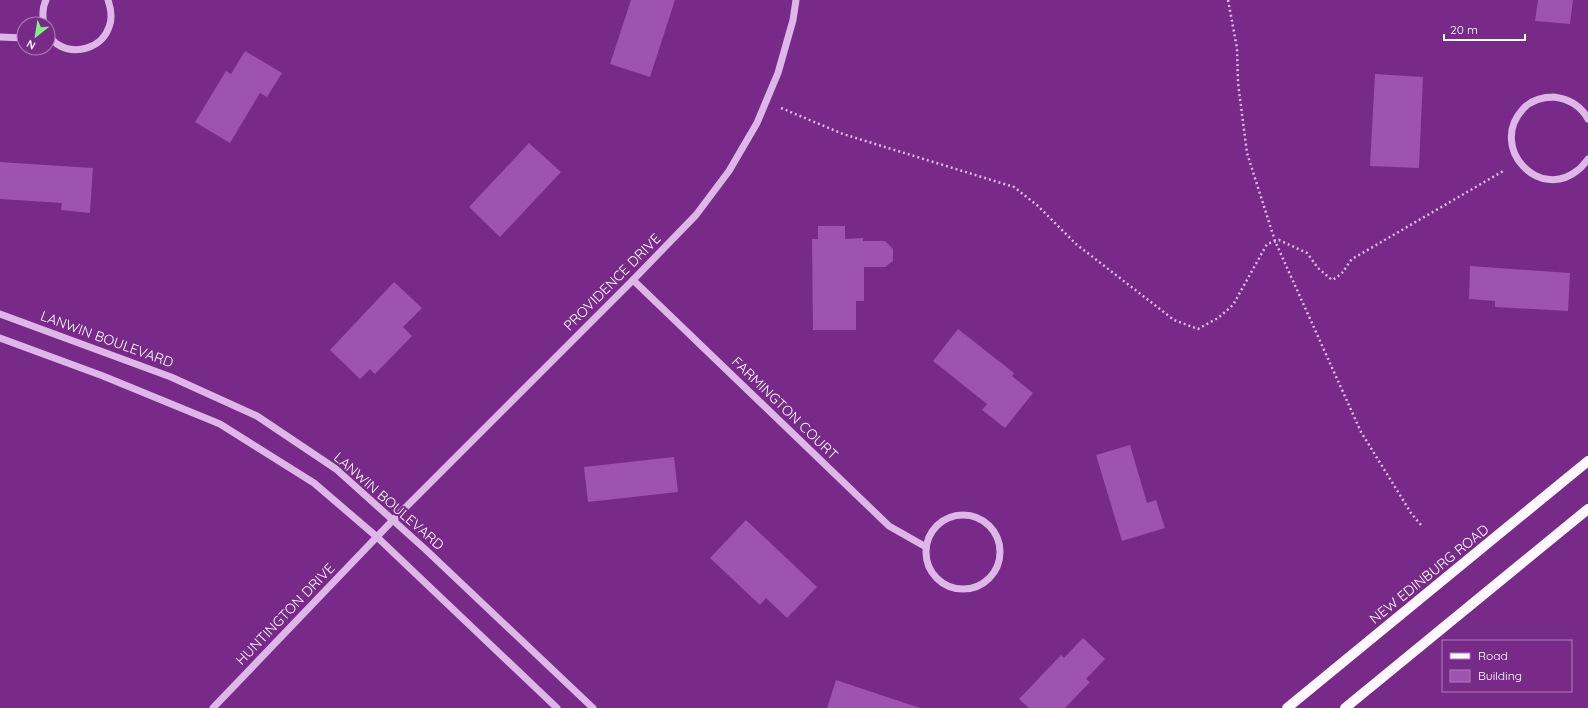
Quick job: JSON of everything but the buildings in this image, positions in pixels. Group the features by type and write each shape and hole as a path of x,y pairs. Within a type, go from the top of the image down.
{"main road":[{"name":"NEW EDINBURG ROAD","path":"1287,708 1588,461"},
{"path":"1345,708 1588,509"}],"street":[{"path":"42,16 43,7 46,0"},
{"path":"56,43 68,49 80,50 92,47 102,39 109,29 111,10 108,0"},
{"name":"PROVIDENCE DRIVE","path":"377,537 696,215 724,177 757,123 778,72 793,20 796,0"},
{"path":"0,37 16,38"},
{"path":"1588,120 1586,109 1572,102 1547,97 1538,99 1525,107 1518,115 1512,128 1511,141 1514,155 1528,172 1540,178 1557,180 1571,175 1580,170 1588,159"},
{"name":"FARMINGTON COURT","path":"633,280 889,526 926,547"},
{"name":"LANWIN BOULEVARD","path":"0,314 171,377 257,416 336,469 425,549 593,708"},
{"path":"0,338 102,376 220,424 314,483 377,537 557,708"},
{"path":"967,516 980,519 995,533 999,542 1000,555 995,571 987,581 973,589 960,590 944,585 935,576 926,559 926,547 931,534 939,524 950,518 967,516"},
{"name":"HUNTINGTON DRIVE","path":"213,708 377,537"}],"path":[{"path":"1228,0 1237,48 1238,83 1247,153 1275,241 1361,432 1411,514 1421,525"},
{"path":"766,101 843,134 1014,187 1038,206 1082,249 1174,320 1198,330 1218,318 1233,305 1267,244 1279,240 1307,253 1318,268 1332,280 1342,275 1346,266 1352,259 1519,161"}]}
